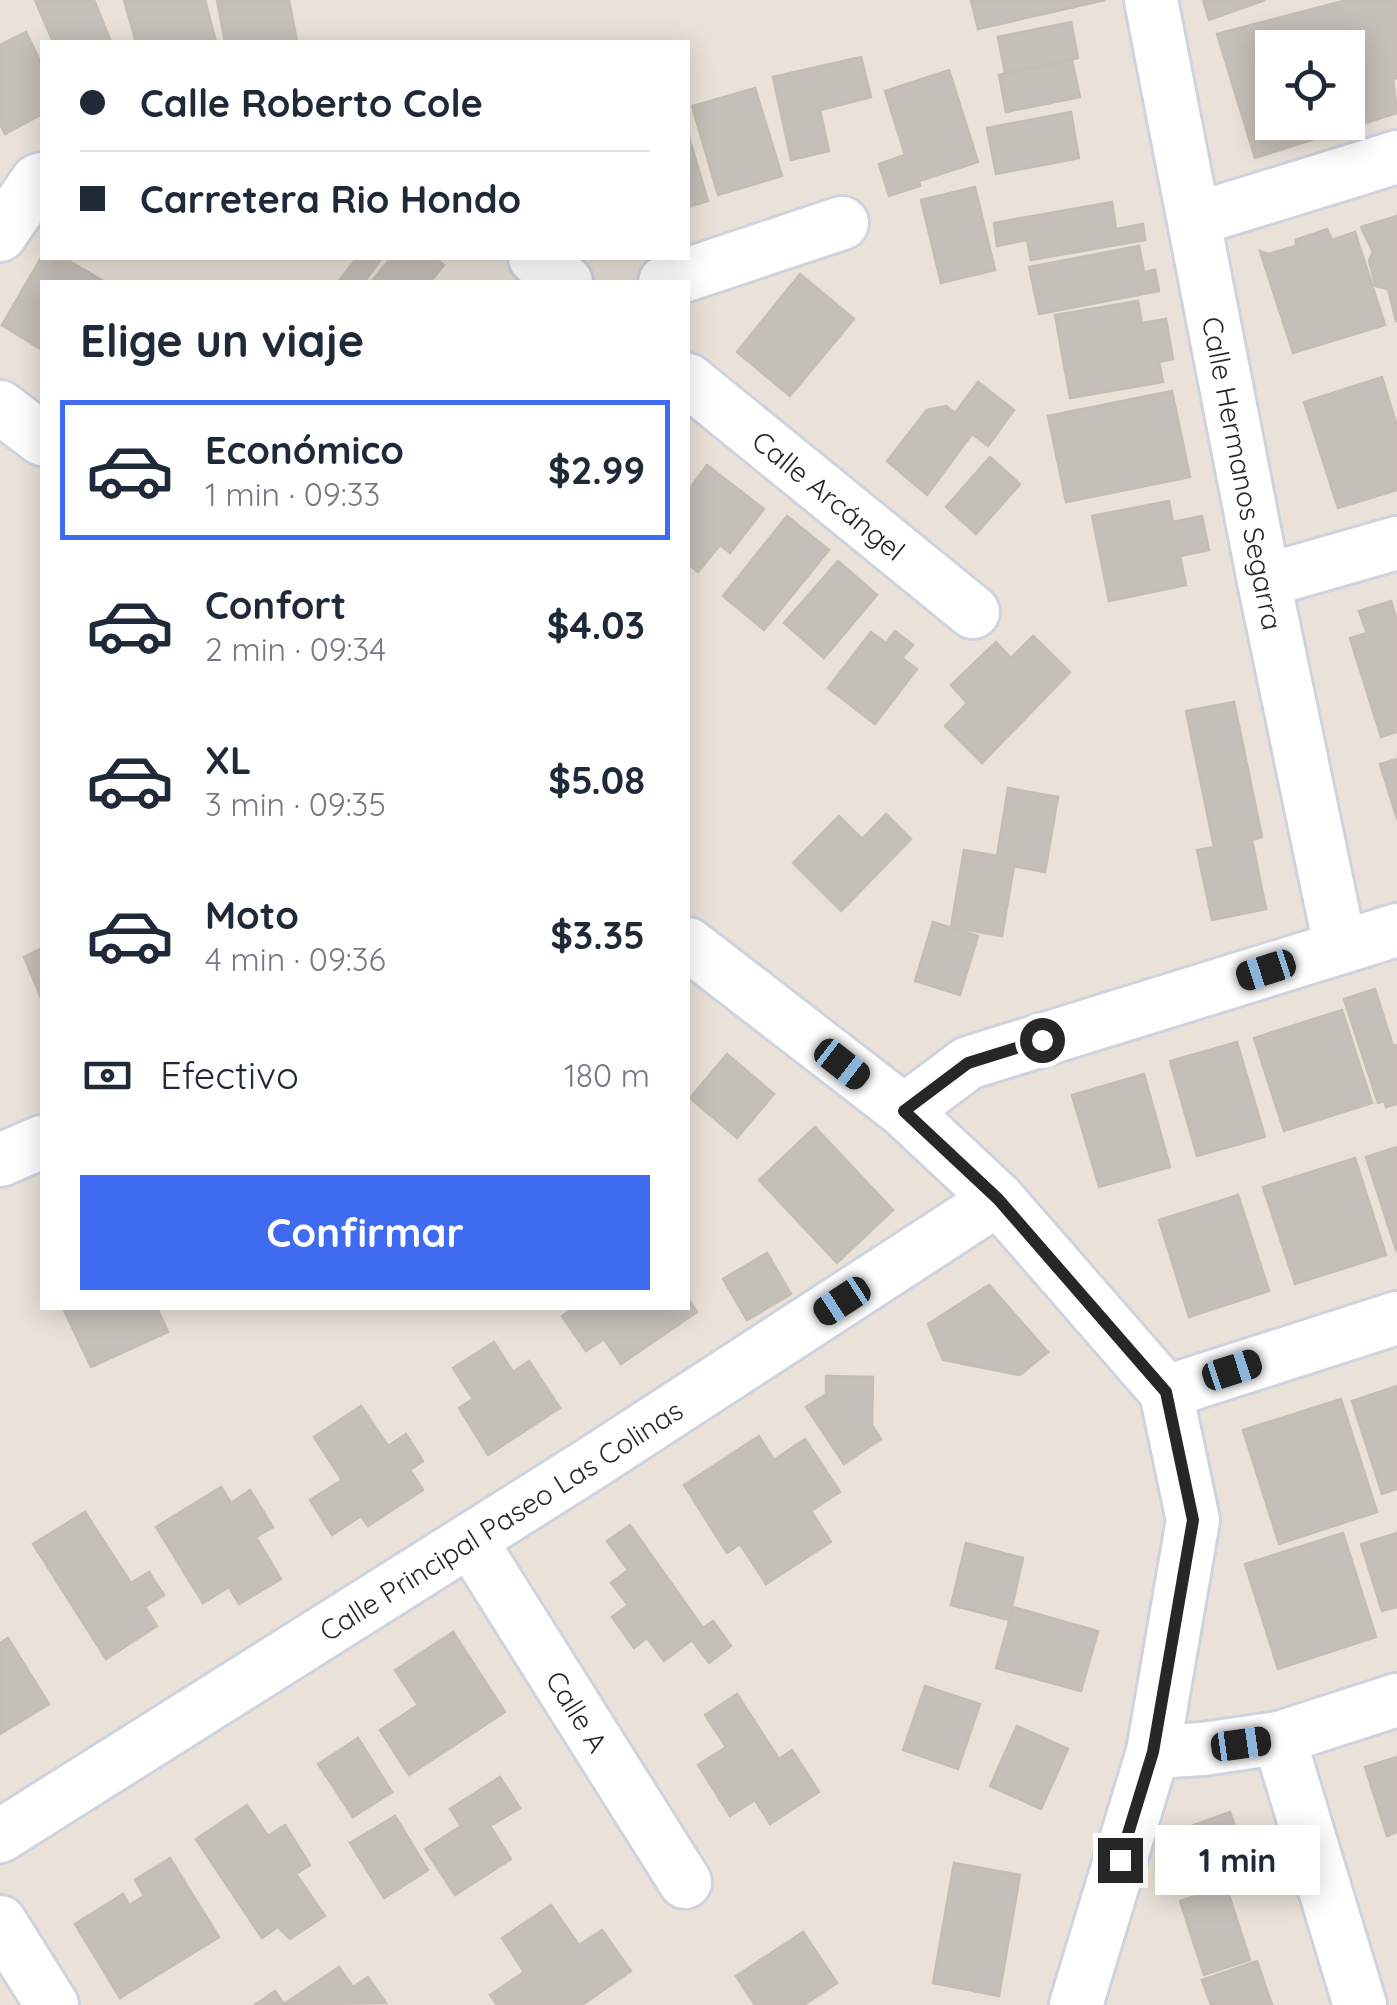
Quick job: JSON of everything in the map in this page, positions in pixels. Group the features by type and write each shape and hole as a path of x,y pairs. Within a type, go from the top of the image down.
{"street":[{"name":"Calle Hermanos Segarra","path":"1152,0 1264,582 1340,946"},
{"path":"1196,219 1397,157"},
{"path":"0,236 40,180"},
{"path":"671,280 842,223"},
{"path":"538,260 563,280"},
{"name":"Calle Arcángel","path":"690,382 973,612"},
{"path":"0,408 40,438"},
{"path":"1264,582 1397,543"},
{"path":"904,1111 968,1063 1397,930"},
{"path":"690,946 904,1111 998,1199 1166,1392 1193,1520 1153,1752 1076,2005"},
{"path":"0,1160 40,1143"},
{"name":"Calle Principal Paseo Las Colinas","path":"0,1836 470,1540 998,1199"},
{"path":"1166,1392 1397,1318"},
{"name":"Calle A","path":"470,1540 685,1882"},
{"path":"1153,1752 1279,1738 1397,1700"},
{"path":"1279,1738 1360,2005"},
{"path":"0,1922 52,2005"}],"building":[{"path":"35,0 94,0 110,40 52,40"},
{"path":"124,0 205,0 215,40 135,40"},
{"path":"217,0 289,0 297,40 225,40"},
{"path":"971,0 1105,0 978,29"},
{"path":"1203,0 1265,0 1209,20"},
{"path":"1347,0 1397,0 1397,78 1393,79 1397,113 1365,123 1365,30 1255,30 1255,140 1312,140 1255,158 1217,34"},
{"path":"1071,22 1078,58 1005,73 998,37"},
{"path":"26,32 40,61 40,115 5,134 0,124 0,45"},
{"path":"861,57 871,97 820,110 829,151 791,160 773,77"},
{"path":"1072,60 1080,97 1006,112 999,75"},
{"path":"949,70 978,162 919,181 920,186 889,196 879,164 905,155 885,91"},
{"path":"755,88 782,176 718,195 692,106"},
{"path":"1071,112 1079,158 996,174 987,128"},
{"path":"690,141 708,201 690,206"},
{"path":"975,187 995,270 941,283 921,200"},
{"path":"1112,202 1116,229 1143,224 1145,240 1031,260 1027,240 997,246 994,223"},
{"path":"1397,216 1396,321 1388,289 1375,286 1369,260 1373,252 1361,227"},
{"path":"1327,229 1332,240 1355,232 1385,325 1293,353 1260,251 1268,254 1296,246 1296,240"},
{"path":"1139,246 1144,272 1155,270 1159,291 1039,314 1029,267"},
{"path":"40,259 67,260 102,280 40,280 40,349 2,325"},
{"path":"355,260 380,260 366,280 340,280"},
{"path":"389,260 438,260 444,265 432,280 373,280"},
{"path":"800,274 854,319 790,396 737,352"},
{"path":"1138,301 1142,323 1166,319 1173,359 1159,362 1163,382 1070,398 1055,315"},
{"path":"1382,377 1397,426 1397,490 1338,508 1304,402"},
{"path":"978,382 1014,410 988,446 972,434 927,495 887,461 927,410 946,406 955,413"},
{"path":"1172,391 1190,477 1066,502 1048,416"},
{"path":"990,457 1020,484 976,534 946,507"},
{"path":"707,465 764,509 730,553 720,545 698,572 690,566 690,488"},
{"path":"1169,501 1173,522 1202,516 1209,550 1180,556 1186,585 1109,601 1092,516"},
{"path":"787,516 829,550 764,630 723,596"},
{"path":"838,561 877,595 824,658 784,623"},
{"path":"1391,601 1397,620 1397,732 1381,737 1350,638 1367,633 1359,611"},
{"path":"895,631 913,645 902,658 917,669 875,724 828,688 871,632 886,643"},
{"path":"1033,636 1070,672 982,763 945,726 967,703 951,685 996,642 1011,658"},
{"path":"1234,702 1262,837 1252,840 1266,909 1212,920 1197,850 1214,847 1186,711"},
{"path":"1397,759 1397,819 1380,764"},
{"path":"1008,788 1058,797 1045,872 1014,866 1002,936 951,927 964,850 997,856"},
{"path":"886,814 911,839 841,911 793,863 839,816 862,839"},
{"path":"933,922 978,936 960,995 915,981"},
{"path":"40,949 40,995 24,957"},
{"path":"1375,989 1393,1046 1397,1045 1397,1104 1386,1107 1384,1101 1378,1103 1344,999"},
{"path":"1342,1010 1372,1103 1284,1131 1254,1038"},
{"path":"1237,1042 1265,1137 1197,1156 1170,1061"},
{"path":"727,1054 774,1094 737,1138 690,1098"},
{"path":"1144,1074 1170,1167 1099,1187 1072,1095"},
{"path":"815,1127 893,1210 837,1263 759,1180"},
{"path":"1397,1147 1397,1249 1396,1250 1366,1157"},
{"path":"1355,1158 1386,1255 1295,1284 1263,1187"},
{"path":"1238,1195 1269,1291 1189,1317 1159,1220"},
{"path":"767,1253 791,1294 747,1320 723,1279"},
{"path":"989,1285 1048,1352 1020,1375 943,1360 928,1324"},
{"path":"690,1301 697,1312 621,1364 604,1339 586,1351 562,1316 571,1310 690,1310"},
{"path":"64,1310 158,1310 168,1332 91,1367"},
{"path":"494,1342 513,1372 529,1361 560,1408 488,1455 459,1408 473,1399 453,1368"},
{"path":"826,1376 873,1377 872,1425 881,1439 844,1464 806,1407 826,1394"},
{"path":"1397,1386 1397,1489 1382,1494 1352,1401"},
{"path":"1341,1399 1377,1512 1279,1544 1243,1430"},
{"path":"361,1406 388,1446 406,1434 423,1461 410,1470 423,1490 368,1526 361,1516 332,1535 310,1500 342,1480 314,1437"},
{"path":"759,1436 774,1460 805,1439 840,1492 811,1511 831,1542 766,1584 740,1544 727,1553 684,1485"},
{"path":"221,1487 231,1503 250,1490 273,1527 256,1537 281,1579 239,1604 229,1587 203,1603 156,1527"},
{"path":"85,1512 131,1583 149,1572 164,1595 145,1607 157,1626 106,1659 33,1544"},
{"path":"630,1525 703,1628 713,1621 731,1646 709,1663 692,1640 664,1661 647,1638 634,1648 612,1617 628,1605 611,1583 628,1570 607,1541"},
{"path":"1343,1533 1376,1637 1278,1669 1245,1564"},
{"path":"1397,1533 1397,1607 1382,1611 1361,1544"},
{"path":"966,1543 1023,1558 1009,1620 951,1605"},
{"path":"1013,1607 1098,1631 1081,1691 996,1668"},
{"path":"453,1632 505,1712 409,1775 380,1730 418,1705 395,1670"},
{"path":"8,1638 49,1704 0,1734 0,1643"},
{"path":"925,1686 980,1704 958,1769 903,1750"},
{"path":"737,1694 779,1759 792,1750 819,1792 770,1824 755,1800 730,1816 698,1765 726,1747 705,1715"},
{"path":"1017,1726 1068,1749 1041,1809 990,1786"},
{"path":"358,1738 392,1792 353,1817 318,1764"},
{"path":"1397,1757 1397,1832 1387,1836 1365,1767"},
{"path":"500,1777 520,1808 490,1826 511,1859 455,1895 425,1849 461,1826 450,1809"},
{"path":"247,1805 268,1836 285,1825 310,1865 296,1874 325,1916 290,1939 278,1927 262,1938 196,1839"},
{"path":"1230,1812 1251,1873 1199,1892 1177,1831"},
{"path":"395,1816 428,1870 384,1898 350,1843"},
{"path":"170,1858 219,1937 120,1998 75,1924 123,1894 129,1905 144,1896 135,1880"},
{"path":"954,1863 1020,1875 999,1996 933,1983"},
{"path":"1226,1886 1250,1960 1204,1975 1180,1901"},
{"path":"551,1905 579,1945 602,1930 631,1971 582,2005 497,2005 490,1995 524,1972 502,1938"},
{"path":"803,1932 837,1983 804,2005 755,2005 736,1976"},
{"path":"1257,1961 1272,2005 1211,2005 1202,1980"},
{"path":"339,1967 353,1987 368,1977 386,2003 255,2005 275,1991 284,2004"}],"route":[{"path":"1042,1040 968,1063 904,1111 998,1199 1166,1392 1193,1520 1153,1752 1120,1860"}]}
